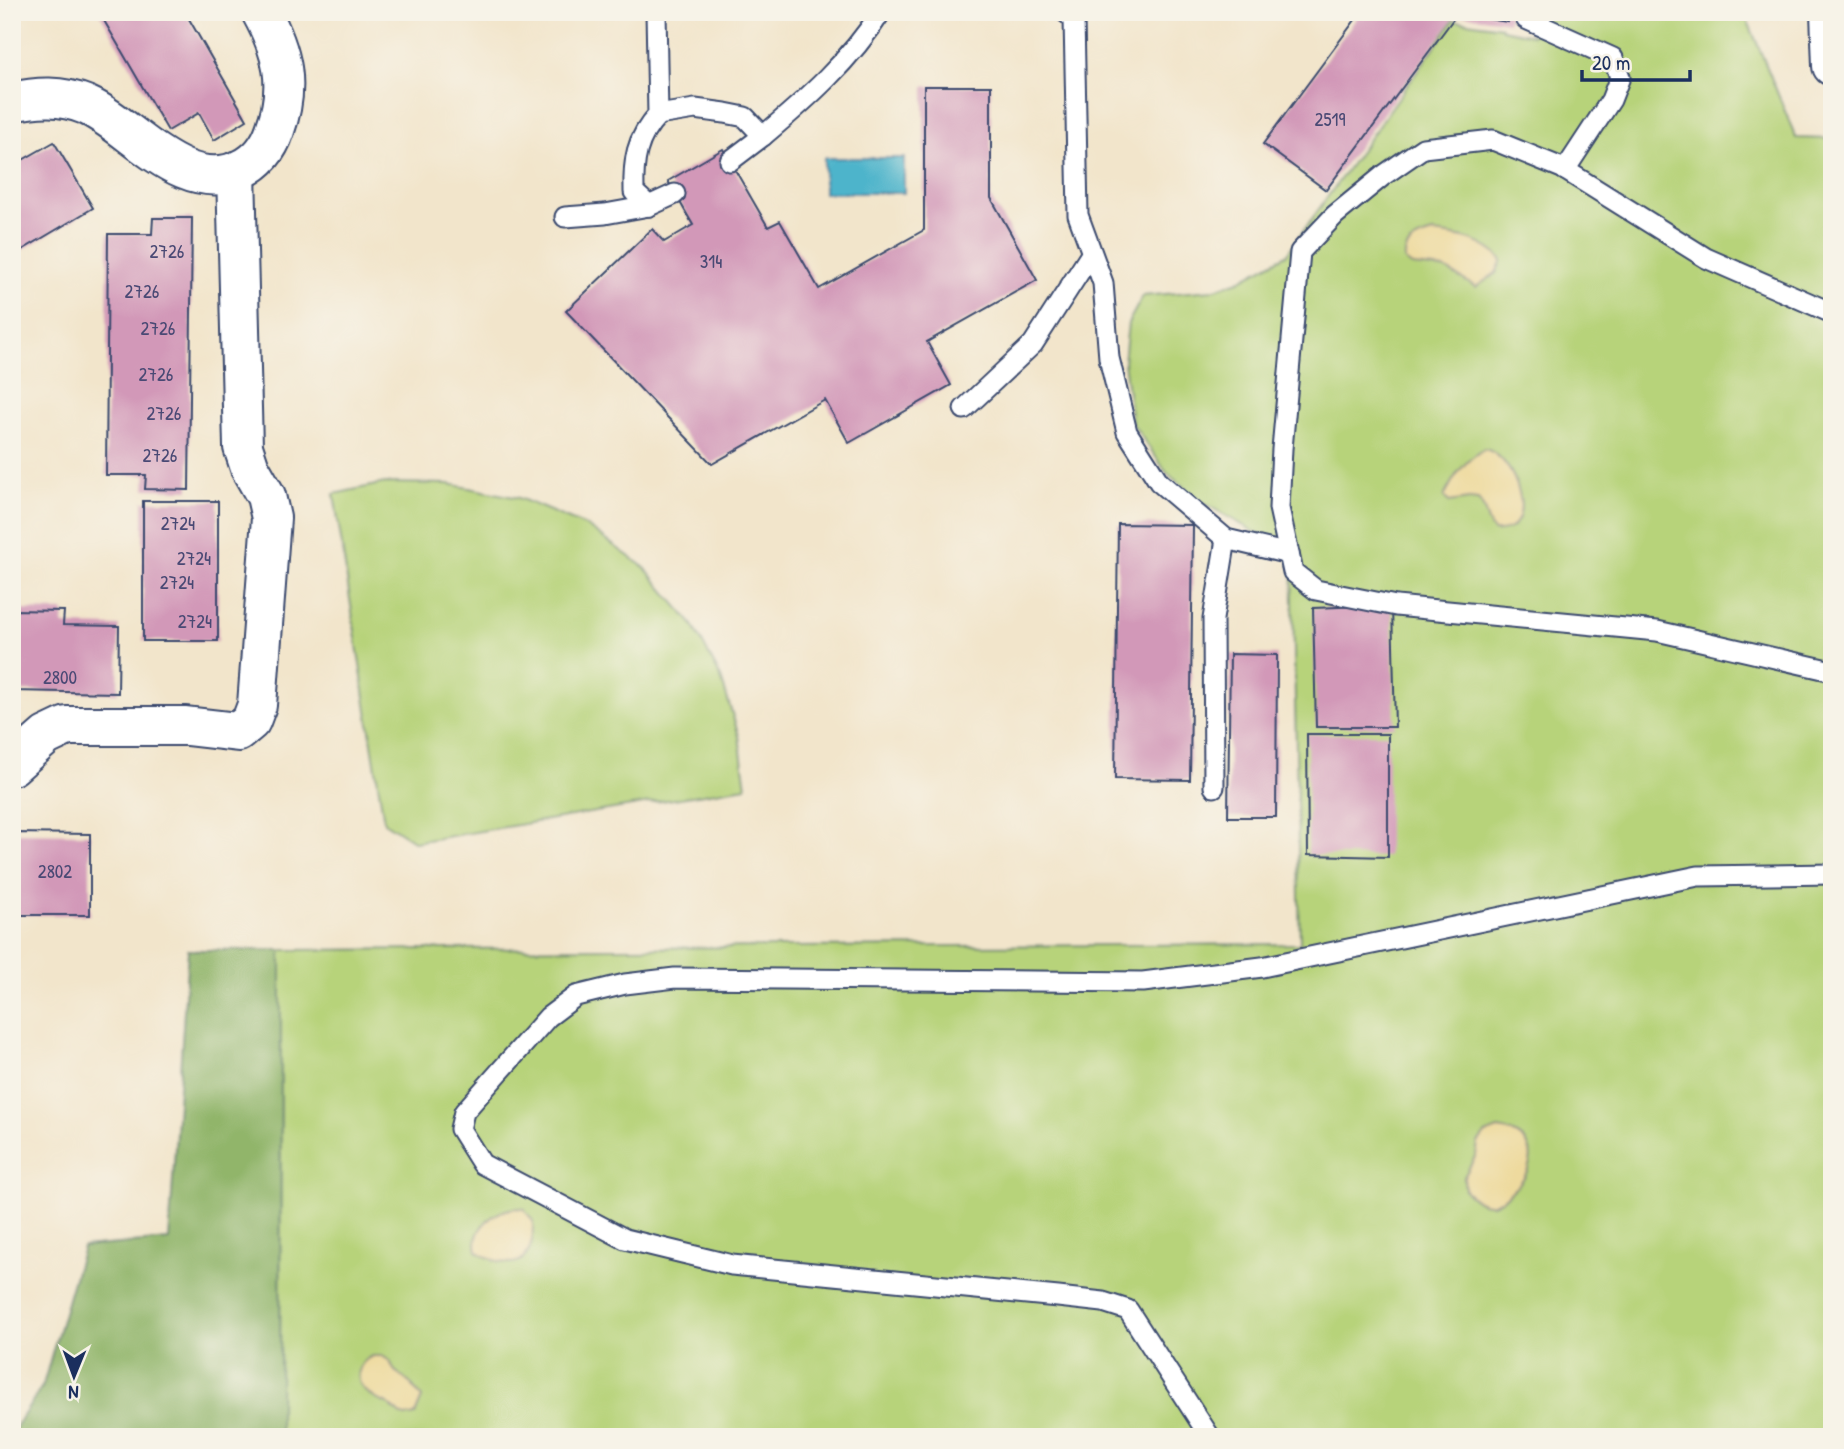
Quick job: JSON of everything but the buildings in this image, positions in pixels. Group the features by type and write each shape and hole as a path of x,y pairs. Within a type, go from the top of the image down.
{"street":[{"path":"12,102 45,96 65,99 98,112 167,162 198,173 236,172 253,163 265,152 280,117 284,91 280,53 261,12"},
{"path":"1830,12 1832,66"},
{"path":"12,766 46,736 67,726 186,726 238,733 251,721 257,705 271,518 266,496 250,468 243,447 236,172"}],"lane":[{"path":"656,12 658,115"},
{"path":"730,161 816,91 850,54 881,12"},
{"path":"1065,12 1074,19 1078,215 1103,283 1109,358 1127,432 1159,482 1226,540 1289,554"},
{"path":"1528,12 1526,19 1613,58 1620,77 1611,100 1565,170"},
{"path":"649,206 634,192 633,167 636,149 645,129 658,115 695,109 725,113 744,117 764,136"},
{"path":"1832,313 1706,258 1565,170 1493,140 1423,148 1384,175 1335,215 1300,251 1279,508 1293,572 1316,590 1396,606 1657,631 1832,671"},
{"path":"565,217 605,214 649,206 675,194"},
{"path":"964,409 1033,344 1091,254"},
{"path":"1214,788 1213,619 1226,540"},
{"path":"1210,1437 1128,1310 1091,1301 732,1265 625,1239 482,1164 460,1129 464,1112 548,1017 576,996 625,984 675,978 1143,982 1262,967 1699,876 1832,874"}],"green space":[{"path":"1539,12 1745,14 1796,138 1832,139 1832,1437 280,1437 281,950 1300,944 1292,553 1202,502 1167,473 1132,423 1124,362 1128,323 1143,296 1212,290 1239,281 1286,255 1454,20 1532,35"},
{"path":"385,483 449,484 519,498 588,527 645,568 693,625 721,678 739,736 746,787 415,842 384,822 334,494"},
{"path":"188,950 281,950 280,1437 12,1437 43,1385 83,1247 169,1240"}],"sand":[{"path":"1433,233 1479,243 1495,253 1502,260 1496,273 1476,287 1445,269 1412,266 1405,261 1409,245"},
{"path":"1484,449 1506,464 1519,493 1521,508 1517,521 1509,529 1493,531 1478,500 1449,502 1444,497 1460,470"},
{"path":"1498,1129 1512,1132 1523,1139 1531,1154 1530,1162 1523,1178 1509,1194 1496,1203 1485,1204 1465,1190 1464,1177 1476,1155 1478,1143 1485,1134"},
{"path":"516,1208 524,1209 533,1221 533,1234 527,1254 517,1262 510,1263 488,1258 477,1251 476,1242 481,1227 493,1216"},
{"path":"372,1356 382,1356 390,1361 394,1370 412,1385 422,1398 415,1415 403,1416 362,1387 359,1370"}],"water":[{"path":"824,158 904,158 904,193 824,193"}]}
